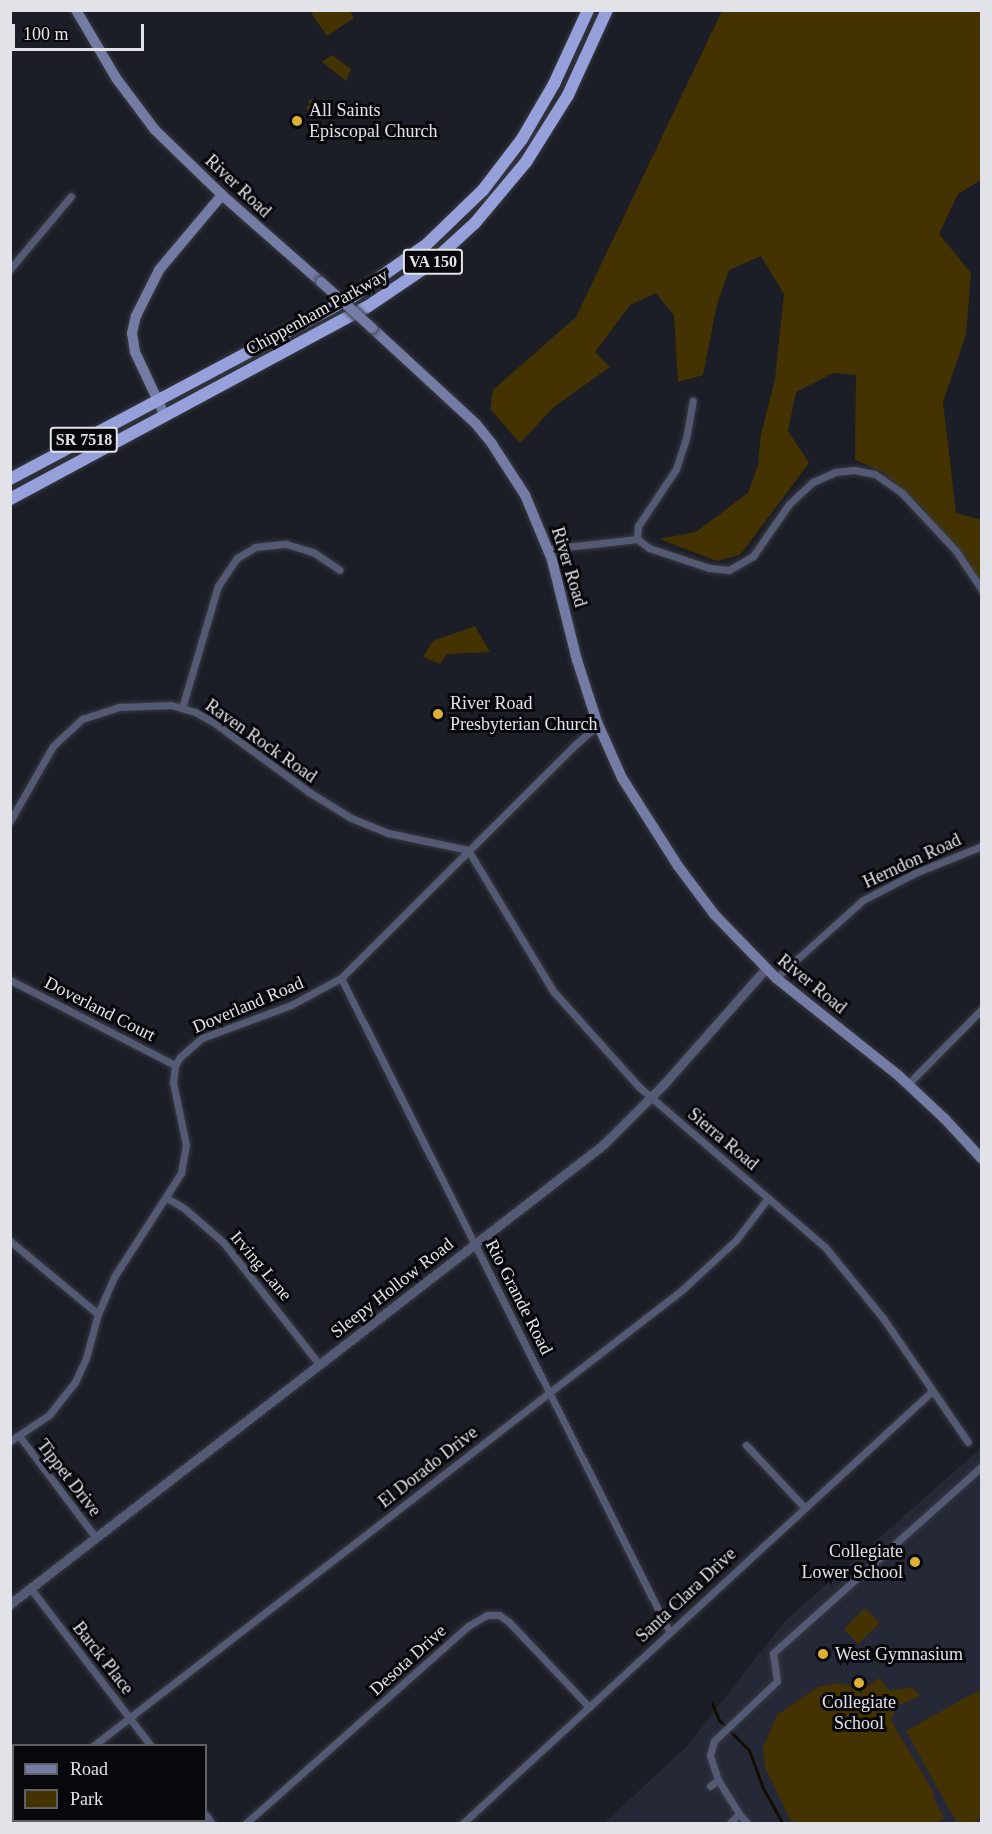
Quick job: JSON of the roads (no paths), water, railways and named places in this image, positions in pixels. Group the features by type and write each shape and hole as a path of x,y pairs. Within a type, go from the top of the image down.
{"highway":[{"name":"Chippenham Parkway","path":"158,400 360,292 400,266 450,225 483,190 522,140 554,84 588,10"},
{"name":"Chippenham Parkway","path":"165,416 377,301 416,274 453,244 497,200 535,150 568,95 607,10"},
{"name":"SR 7518","path":"10,479 158,400"},
{"name":"SR 7518","path":"10,499 165,416"}],"main road":[{"name":"River Road","path":"76,10 112,72 155,130 222,195 451,399 492,444 525,495 548,549 577,660 598,725 622,778 657,836 714,914 776,978 908,1084 981,1159"},
{"path":"165,416 135,352 132,333 136,316 159,270 222,195"}],"street":[{"path":"10,269 71,196"},
{"path":"637,539 638,526 676,469 693,401"},
{"path":"548,549 637,539 649,548 709,568 718,570 736,568 753,556 789,504 813,482 846,470 863,471 890,482 918,509 956,551 981,590"},
{"path":"182,708 218,586 237,558 255,548 286,544 313,552 339,570"},
{"name":"Raven Rock Road","path":"10,821 53,746 82,719 120,707 157,704 182,708 213,722 309,792 351,818 388,833 468,850"},
{"name":"Doverland Road","path":"175,1065 187,1048 197,1040 291,1005 341,978 468,850 598,725"},
{"path":"973,849 981,839"},
{"name":"Herndon Road","path":"776,978 863,900 915,873 981,846"},
{"name":"Sierra Road","path":"468,850 553,991 651,1098 810,1232 842,1265 883,1318 968,1442"},
{"name":"Sleepy Hollow Road","path":"10,1604 604,1144 651,1098 766,968"},
{"name":"Rio Grande Road","path":"341,978 669,1631"},
{"name":"Doverland Court","path":"10,980 175,1065"},
{"path":"908,1084 981,1009"},
{"path":"10,1441 20,1437 49,1415 72,1388 86,1358 98,1314 114,1277 181,1173 186,1153 184,1132 173,1090 175,1065"},
{"name":"Irving Lane","path":"167,1198 194,1216 223,1242 319,1364"},
{"name":"El Dorado Drive","path":"96,1744 704,1271 736,1240 768,1198"},
{"path":"10,1241 98,1314"},
{"name":"Santa Clara Drive","path":"462,1824 669,1631 933,1391"},
{"name":"Tippet Drive","path":"20,1437 96,1538"},
{"path":"746,1444 804,1507"},
{"path":"748,1824 728,1800 718,1780 710,1755 714,1741 777,1681 773,1653 981,1466"},
{"name":"Barck Place","path":"31,1589 150,1744"},
{"name":"Desota Drive","path":"245,1824 468,1626 487,1615 498,1615 509,1622 589,1707"},
{"path":"710,1786 718,1780"},
{"path":"720,1805 728,1800"},
{"path":"729,1824 740,1814"}],"waterway":[{"path":"712,1703 719,1720 749,1750 763,1788 783,1824"}],"place":[{"name":"All Saints Episcopal Church","path":"297,121"},
{"name":"River Road Presbyterian Church","path":"438,714"},
{"name":"Collegiate Lower School","path":"915,1562"},
{"name":"West Gymnasium","path":"823,1654"},
{"name":"Collegiate School","path":"859,1683"}]}
